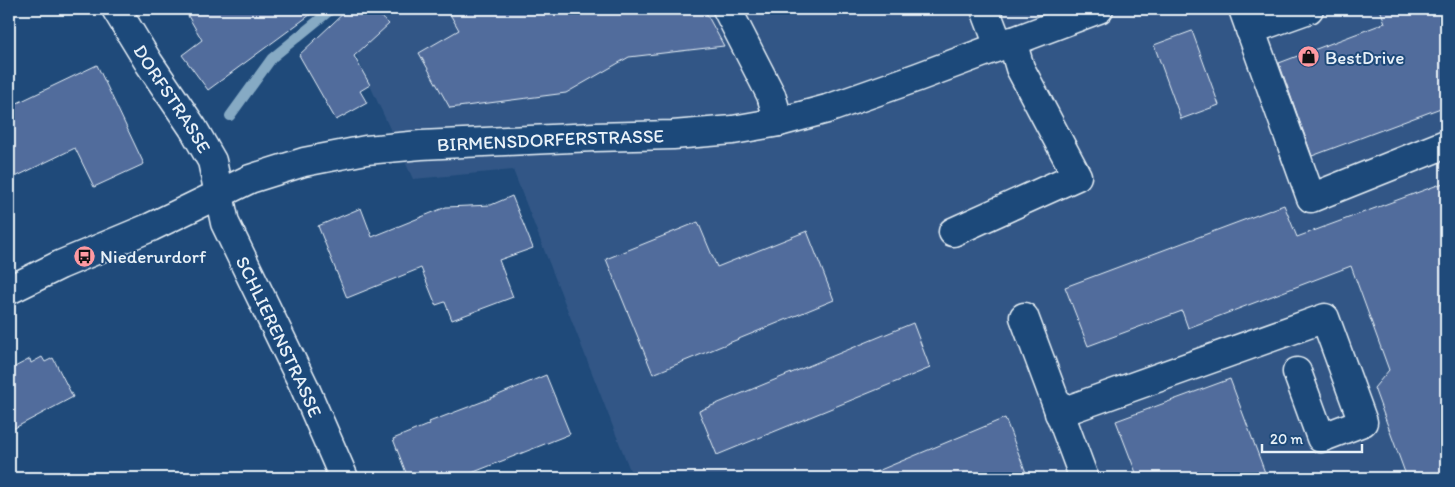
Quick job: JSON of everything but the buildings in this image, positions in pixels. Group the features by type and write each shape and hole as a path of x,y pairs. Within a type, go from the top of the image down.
{"main road":[{"name":"DORFSTRASSE","path":"116,9 149,63 193,128 212,161 218,193"},
{"path":"727,9 771,95 779,122"},
{"path":"953,232 1077,176 1020,68 985,9"},
{"name":"BIRMENSDORFERSTRASSE","path":"9,290 60,265 150,227 250,179 304,162 366,150 483,142 673,135 733,130 779,122 827,109 1100,9"},
{"path":"1309,9 1246,19 1311,198 1446,144"},
{"name":"SCHLIERENSTRASSE","path":"218,193 225,223 304,386 344,478"},
{"path":"1024,317 1084,478"},
{"path":"1060,413 1325,318 1363,422 1321,438 1297,372"}],"shaded area":[{"path":"335,9 1446,9 1446,478 633,478 513,170 413,179"}],"waterway":[{"path":"230,116 272,58 332,9"}],"place":[{"name":"BestDrive","path":"1309,57"},
{"name":"Niederurdorf","path":"84,256"}]}
